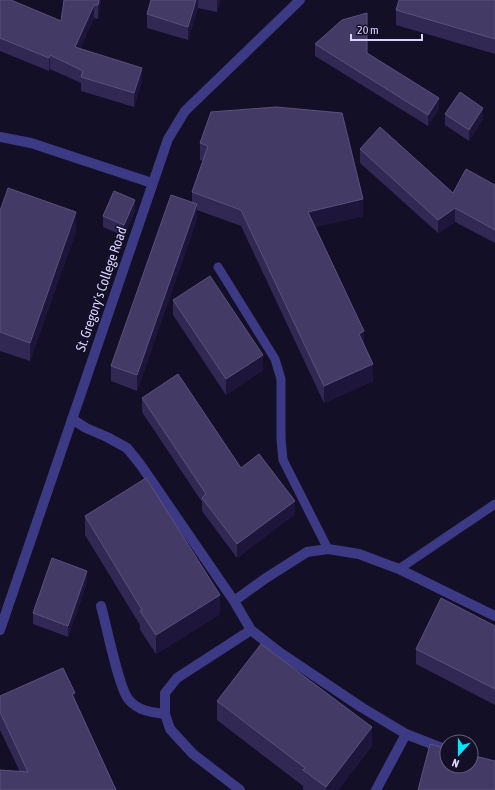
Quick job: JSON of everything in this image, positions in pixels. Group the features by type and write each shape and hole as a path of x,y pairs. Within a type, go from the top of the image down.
{"street":[{"name":"St. Gregory's College Road","path":"0,630 168,139 185,110 300,0"},
{"path":"0,137 31,143 152,184"},
{"path":"72,419 86,428 127,448 140,464 234,601 251,630 278,652 354,703 406,734 439,747"},
{"path":"234,601 266,578 307,552 328,548 359,554 399,569 495,616"},
{"path":"101,606 121,685 128,699 143,710 165,714"},
{"path":"240,790 193,754 170,729 165,714 165,693 177,678 251,630"},
{"path":"376,790 406,734"}],"lane":[{"path":"218,267 275,359 281,379 281,439 283,460 328,548"},
{"path":"399,569 495,504"}],"building":[{"path":"0,0 11,0 61,21 64,0 99,0 98,5 94,5 75,47 142,68 134,93 81,77 83,71 50,55 49,58 0,38"},
{"path":"151,0 196,0 188,27 147,14"},
{"path":"399,0 495,0 495,39 396,10"},
{"path":"367,13 367,53 439,98 428,115 315,44 342,20"},
{"path":"460,92 483,108 469,130 445,114"},
{"path":"276,107 342,113 363,199 308,212 364,331 359,334 373,364 324,386 241,210 192,192 208,146 200,143 211,112"},
{"path":"380,127 453,193 466,169 495,185 495,230 455,208 438,220 360,149"},
{"path":"8,188 76,212 30,343 0,332 0,211"},
{"path":"114,191 135,200 124,225 103,216"},
{"path":"171,195 197,204 137,375 111,366"},
{"path":"210,276 263,355 226,379 173,300"},
{"path":"178,374 241,468 259,454 295,501 237,544 202,498 206,494 142,398"},
{"path":"146,478 220,595 156,635 140,611 142,610 85,516"},
{"path":"52,558 87,571 68,626 33,613"},
{"path":"441,598 495,626 495,689 416,649"},
{"path":"261,644 372,727 326,787 303,770 305,768 217,701"},
{"path":"63,668 75,693 72,694 116,790 0,790 0,770 28,772 0,712 0,696"},
{"path":"430,744 439,747 439,774 479,774 479,757 495,761 495,790 418,790"}]}
